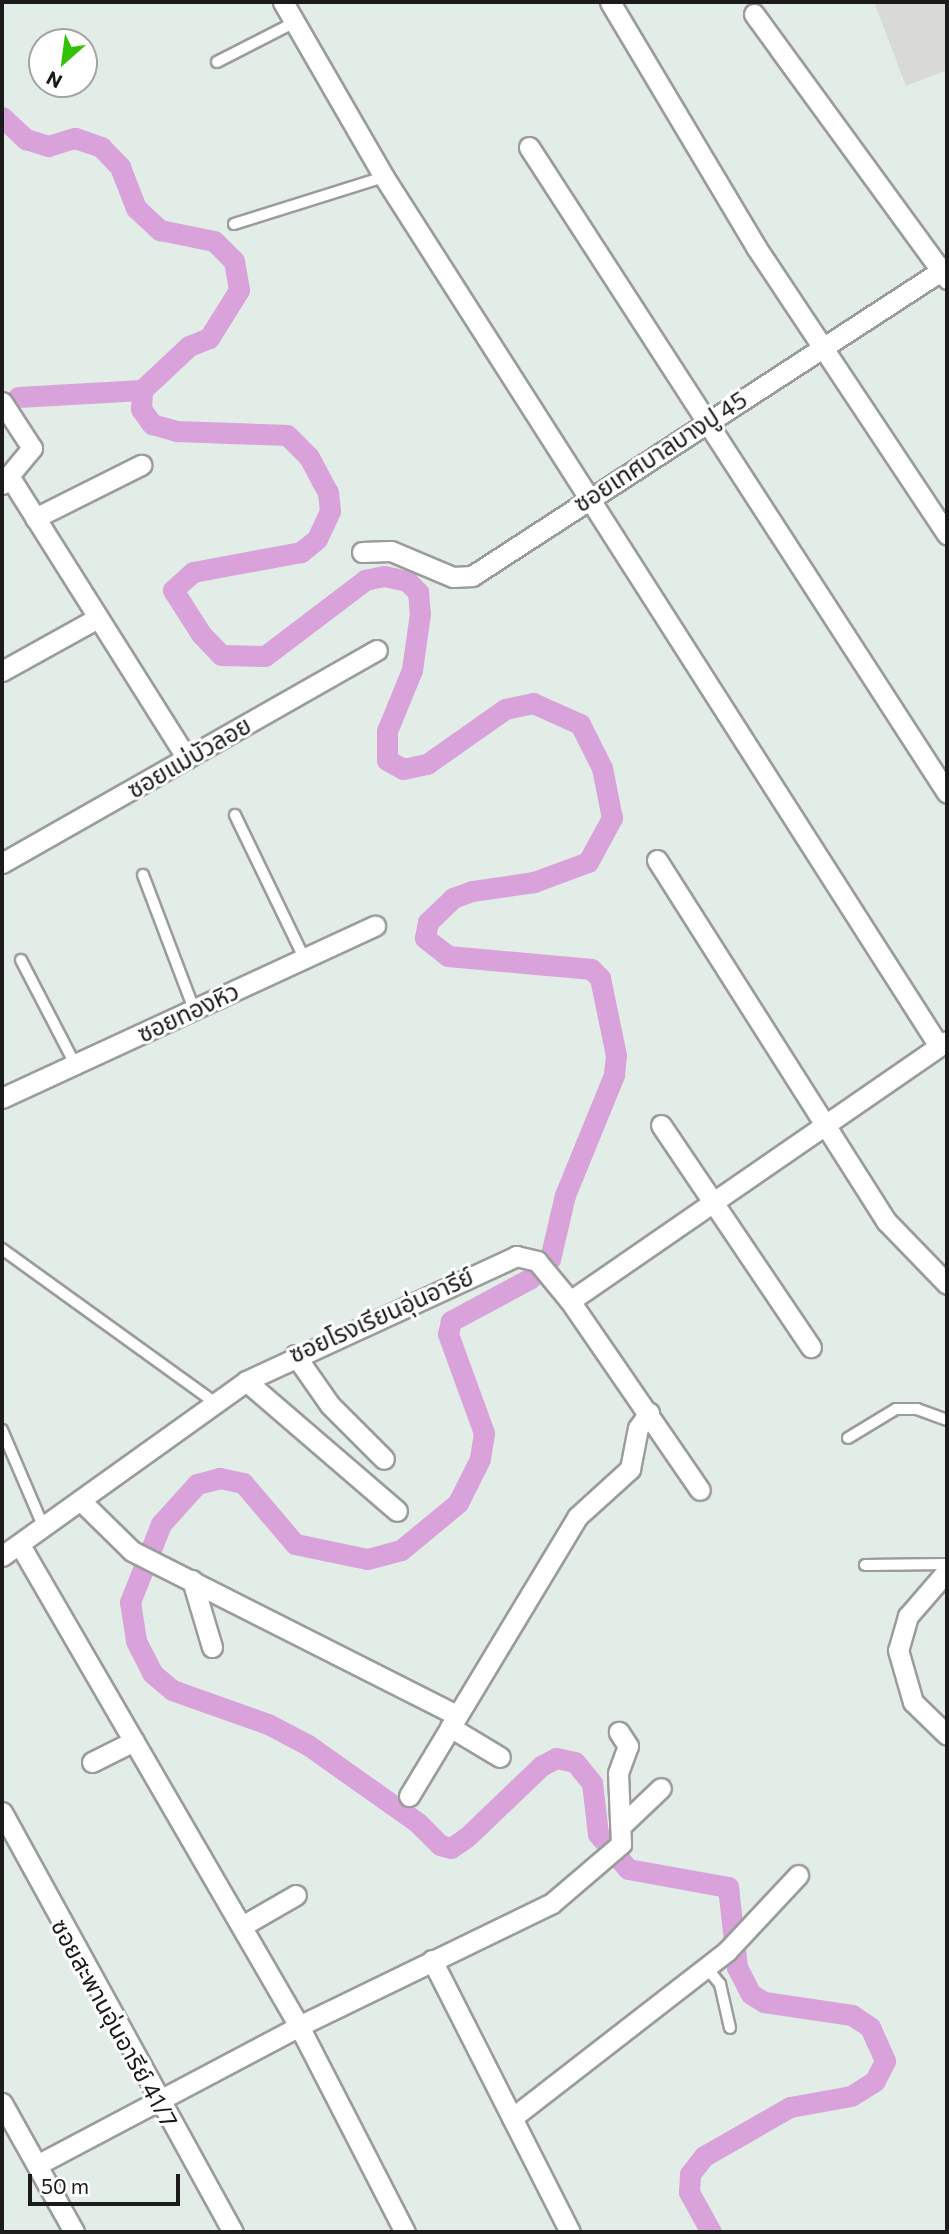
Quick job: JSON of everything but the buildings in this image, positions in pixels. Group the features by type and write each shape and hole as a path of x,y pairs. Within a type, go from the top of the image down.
{"street":[{"path":"610,2 756,247 824,345 947,534"},
{"path":"288,8 384,177 942,1042 710,1199 570,1301"},
{"path":"754,14 945,273"},
{"path":"530,147 704,422 947,793"},
{"name":"ซอยเทศบาลบางปู 45","path":"362,552 391,551 453,577 472,576 590,496 824,345 945,273"},
{"path":"2,402 32,449 7,482 35,517 96,619 187,758"},
{"path":"35,517 141,465"},
{"path":"2,671 96,619"},
{"name":"ซอยแม่บัวลอย","path":"2,863 377,650"},
{"path":"657,860 822,1124 887,1222 947,1284"},
{"name":"ซอยทองหิว","path":"2,1098 374,926"},
{"path":"661,1125 811,1348"},
{"name":"ซอยโรงเรียนอุ่นอารีย์","path":"2,1556 246,1381 295,1355 502,1260 524,1255 543,1267 570,1301 700,1490"},
{"path":"295,1355 330,1405 384,1459"},
{"path":"246,1381 397,1511"},
{"path":"409,1796 577,1517 630,1469 638,1428 649,1413"},
{"path":"81,1501 132,1550 454,1721 500,1757"},
{"path":"20,1545 299,2026 405,2232"},
{"path":"947,1571 908,1616 898,1650 913,1702 947,1735"},
{"path":"192,1580 212,1647"},
{"path":"37,2165 299,2026 552,1903 616,1851 623,1824 618,1773 628,1746 620,1732"},
{"path":"92,1762 134,1741"},
{"path":"623,1824 661,1788"},
{"name":"ซอยสะพานอุ่นอารีย์ 41/7","path":"2,1812 157,2099 233,2232"},
{"path":"512,2118 708,1968 798,1875"},
{"path":"242,1926 296,1895"},
{"path":"432,1960 570,2232"},
{"path":"2,2103 74,2232"}],"lane":[{"path":"217,62 288,8"},
{"path":"234,224 384,177"},
{"path":"235,815 304,958"},
{"path":"143,875 194,1009"},
{"path":"21,960 75,1064"},
{"path":"2,1249 214,1402"},
{"path":"848,1438 896,1409 917,1409 947,1420"},
{"path":"2,1430 44,1528"},
{"path":"865,1565 947,1564"},
{"path":"708,1968 720,1984 730,2028"}],"shaded area":[{"path":"874,2 947,2 947,70 906,86"}],"waterway":[{"path":"2,117 26,139 48,146 75,138 101,147 120,167 136,208 160,230 214,241 234,261 239,290 209,338 189,346 142,390 141,409 152,424 177,431 287,435 309,457 328,492 330,511 317,539 301,552 193,572 173,590 201,634 221,655 265,656 365,580 384,576 407,581 418,592 420,613 412,670 387,731 387,760 403,769 427,764 505,709 533,703 580,724 602,768 612,818 588,862 534,882 472,891 453,898 428,922 425,938 448,956 591,969 600,978 616,1055 614,1075 565,1195 550,1259 529,1279 451,1321 448,1334 484,1433 480,1459 458,1503 401,1550 367,1559 295,1544 243,1483 220,1478 197,1484 161,1524 130,1602 136,1641 152,1673 172,1690 268,1724 308,1745 418,1823 440,1845 451,1848 467,1837 541,1766 556,1758 575,1762 592,1783 598,1834 628,1869 728,1887 737,1967 751,1994 764,2002 852,2015 870,2027 885,2061 875,2081 851,2096 790,2107 704,2156 690,2174 689,2192 711,2232"},
{"path":"18,397 142,390"}]}
